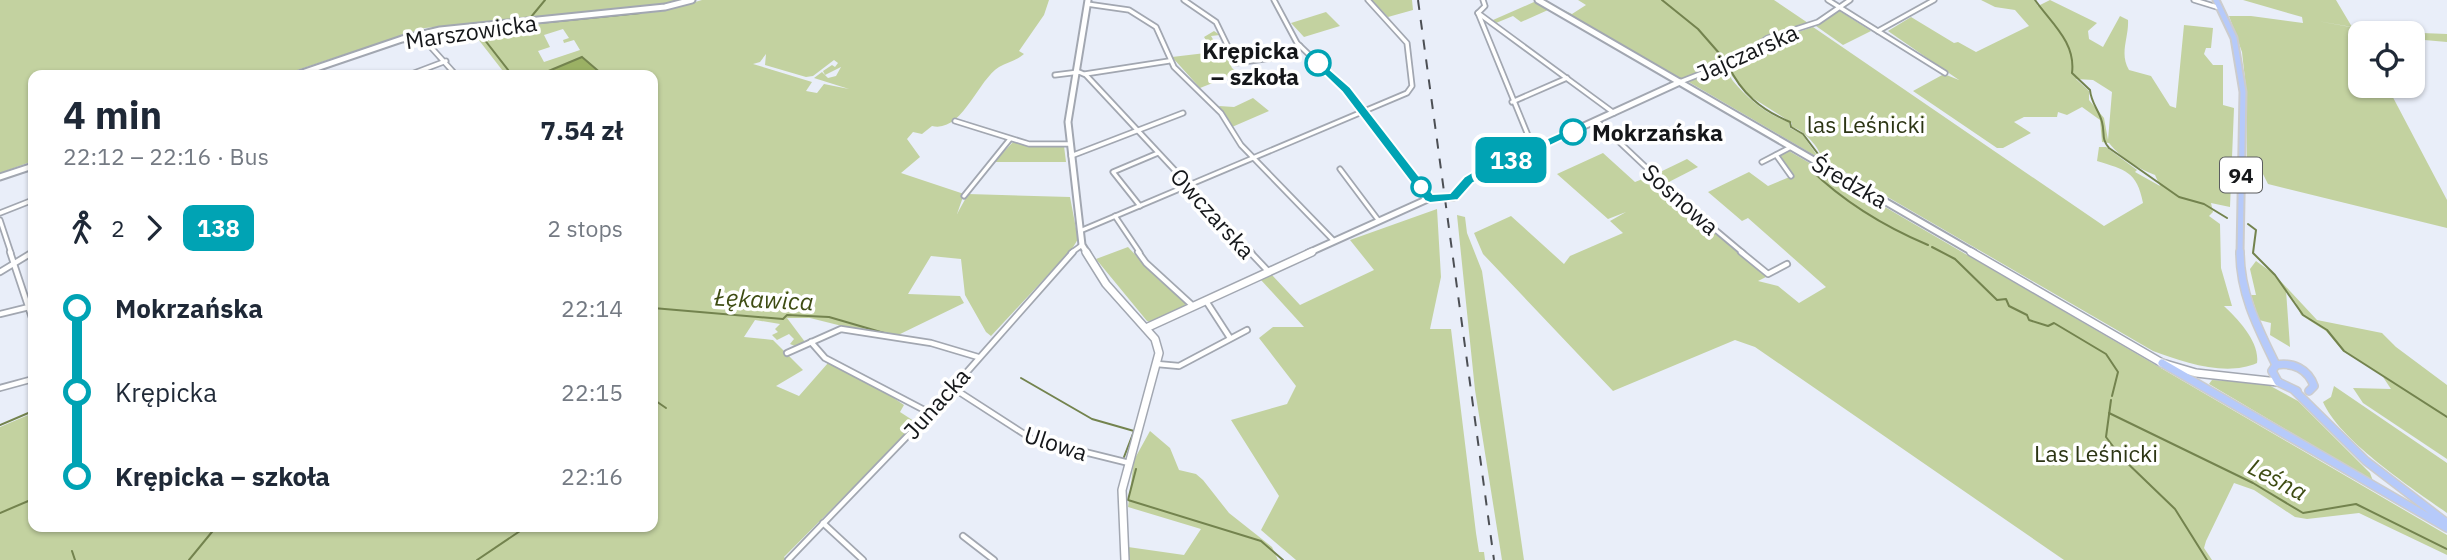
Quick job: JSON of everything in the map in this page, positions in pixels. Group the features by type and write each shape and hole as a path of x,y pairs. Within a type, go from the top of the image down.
{"main road":[{"name":"94","path":"2218,3 2236,45 2244,92 2240,274 2249,310 2269,348 2278,382 2295,391 2366,461 2447,525"},
{"name":"94","path":"2269,348 2288,364 2303,370 2312,378 2314,386 2309,391 2295,391"},
{"path":"2162,363 2447,525"},
{"path":"2274,368 2288,364"},
{"name":"94","path":"2309,391 2314,409"}],"street":[{"name":"Marszowicka","path":"312,70 420,35 665,7 692,0"},
{"path":"1184,0 1216,22 1236,63 1272,58 1300,46"},
{"path":"1274,0 1300,46 1346,90 1430,198"},
{"path":"1080,231 1407,93 1412,86 1407,43 1368,0"},
{"path":"1478,13 1485,6 1483,0"},
{"name":"Średzka","path":"1538,0 2162,363 2196,373 2249,376"},
{"path":"1828,0 1945,73"},
{"name":"Jajczarska","path":"1680,82 1736,60 1768,38 1818,22 1850,0"},
{"path":"1878,31 1934,0"},
{"path":"2194,0 2218,3"},
{"path":"2209,0 2218,3"},
{"path":"1125,560 1122,490 1157,364 1158,345 1106,284 1082,245 1068,122 1087,2 1123,8 1146,18 1164,39 1169,61 1221,113 1233,136 1253,158 1334,241"},
{"path":"1478,13 1614,113"},
{"path":"1478,13 1534,150"},
{"path":"420,35 452,70"},
{"path":"422,70 446,61"},
{"path":"1055,75 1074,72 1085,74 1169,61"},
{"name":"Owczarska","path":"1085,74 1268,271"},
{"path":"1513,102 1567,78"},
{"path":"1146,328 1430,198 1454,197 1468,180 1680,82"},
{"path":"1070,156 1183,113"},
{"path":"955,121 1010,139 1035,144 1069,144"},
{"name":"Sosnowa","path":"1597,121 1687,206 1768,274 1787,264"},
{"path":"964,196 1010,139"},
{"path":"1762,162 1791,147"},
{"name":"Owczarska","path":"1140,206 1113,172 1158,153"},
{"path":"1776,155 1791,176"},
{"path":"0,177 28,168"},
{"path":"1340,169 1379,221"},
{"path":"0,213 28,203"},
{"path":"1115,216 1146,263 1193,306"},
{"path":"0,220 2,237 28,299"},
{"name":"Junacka","path":"788,560 930,413 1082,245"},
{"path":"0,272 28,255"},
{"path":"1205,300 1230,338"},
{"path":"0,314 28,308"},
{"path":"787,353 841,329 931,343 978,358"},
{"path":"1157,364 1180,366 1247,330"},
{"path":"811,342 825,358 930,413"},
{"path":"2249,376 2274,368"},
{"path":"2249,376 2278,382"},
{"path":"0,388 28,380"},
{"name":"Ulowa","path":"953,388 1032,439 1129,463"},
{"path":"824,523 863,560"},
{"path":"963,536 994,560"}],"green space":[{"path":"0,0 686,0 666,5 425,28 297,70 28,70 28,163 0,173"},
{"path":"702,0 1049,0 1044,15 1019,51 1024,54 991,74 952,122 943,126 932,126 922,134 913,132 907,139 920,157 901,173 964,194 957,214 968,194 1070,197 1078,239 1072,249 991,336 965,295 961,259 931,256 908,294 960,296 964,303 896,336 878,335 810,318 787,318 805,342 797,347 790,344 794,339 789,334 777,340 772,335 778,332 775,329 780,324 755,320 744,337 773,340 803,370 776,386 799,396 828,363 882,390 904,405 900,412 917,423 784,557 787,560 0,560 0,427 28,415 28,532 658,532 658,70 597,70 582,57 551,70 502,70 471,30 517,27 522,32 531,28 529,25 664,11","holes":["563,29 569,38 563,40 564,43 574,40 580,50 544,62 538,51 550,47 544,35","766,54 765,65 806,77 813,76 834,60 838,63 835,67 832,65 823,71 825,75 822,72 814,78 849,89 824,84 817,93 806,91 812,82 753,64 760,62","841,67 836,76 828,78 825,75"]},
{"path":"1372,0 1412,0 1413,10 1388,17"},
{"path":"1542,0 1572,14 1586,5 1578,0 1774,0 1808,23 1767,37 1735,60 1682,79"},
{"path":"1981,0 2034,0 2038,6 2050,0 2097,23 2088,31 2089,39 2103,47 2120,16 2128,20 2125,58 2129,70 2151,76 2170,106 2176,108 2184,25 2213,28 2211,48 2206,48 2204,54 2213,65 2223,65 2223,105 2234,108 2230,207 2211,203 2213,212 2209,216 2220,224 2221,268 2232,306 2224,306 2252,339 2257,363 2232,369 2218,368 2153,351 1822,159 1815,145 1792,127 1792,123 1748,95 1732,76 1728,65 1774,40 1813,27 2104,226 2143,203 2137,184 2128,173 2097,161 2099,147 2106,147 2137,170 2135,172 2160,186 2155,175 2130,162 2109,143 2102,142 2100,120 2082,107 2067,115 2058,112 2057,117 2024,117 2014,122 2031,133 2003,148 1997,148 1913,91 1944,74 1959,80 1888,31 1911,17 1954,43 1958,42 1976,52 2029,26 2015,10 1995,7","holes":["2076,79 2093,80 2112,92 2108,140 2104,118 2089,100 2089,91"]},
{"path":"2243,0 2336,0 2348,21 2348,26 2317,21 2348,27 2348,98 2393,98 2447,200 2447,228 2268,184 2262,172 2247,167 2246,88 2242,52 2229,16 2303,23 2302,17"},
{"path":"1534,2 1548,10 1521,22 1513,16 1496,23 1493,20"},
{"path":"1838,10 1871,31 1843,45 1816,26"},
{"path":"1326,12 1340,26 1304,37 1291,23"},
{"path":"1214,31 1220,35 1211,36 1214,41 1219,41 1232,68 1238,73 1200,88 1172,57 1214,52 1204,37"},
{"path":"2425,33 2447,34 2447,42 2425,40"},
{"name":"las Leśnicki","path":"1727,65 1732,79 1745,94 1758,106 1789,122 1790,128 1802,134 1819,158 1687,81"},
{"path":"1253,98 1269,111 1232,127 1219,106 1234,107"},
{"path":"1013,142 1028,146 1064,146 1066,162 994,162"},
{"name":"Las Leśnicki","path":"1789,151 2447,535 2447,555 2359,513 2307,519 2295,517 2254,490 2234,483 2204,548 2212,560 2064,560 1755,347 1735,340 1613,391 1483,254 1474,233 1511,216 1564,264 1570,256 1623,233 1610,221 1626,212 1608,219 1557,174 1603,153 1635,182 1650,176 1766,277 1758,281 1778,286 1799,303 1826,287 1748,218 1742,221 1708,192 1749,172 1768,186 1792,176 1780,155"},
{"path":"1687,159 1698,167 1665,184 1656,174"},
{"path":"1437,209 1441,277 1430,329 1451,329 1476,533 1479,552 1484,552 1485,560 1296,560 1261,530 1279,496 1231,420 1287,404 1296,386 1259,338 1273,327 1304,327 1261,280 1272,275 1300,305 1374,270 1350,240"},
{"path":"1457,215 1465,217 1467,233 1482,271 1524,560 1502,560 1475,390"},
{"path":"1128,247 1159,280 1185,302 1185,307 1153,323 1147,321 1096,259"},
{"path":"2256,261 2274,274 2317,320 2382,333 2396,347 2447,385 2447,459 2363,403 2353,388 2391,389 2383,377 2390,380 2343,351 2326,331 2301,315 2286,290 2290,347 2270,335 2271,323 2259,320 2251,295 2256,295 2250,269"},
{"path":"2212,380 2265,383 2298,401 2370,473 2373,481 2209,384"},
{"path":"2334,386 2447,463 2447,513 2378,463 2345,432 2323,402 2331,397"},
{"path":"1150,431 1170,448 1179,470 1196,474 1203,480 1229,513 1272,547 1278,560 1128,560 1128,547 1184,555 1201,529 1128,507 1134,460"}],"shaded area":[{"path":"582,57 597,70 551,70"}],"waterway":[{"path":"531,17 545,0"},
{"name":"Leśna","path":"1662,0 1698,29 1726,61"},
{"path":"2035,0 2066,42 2072,73 2090,90 2109,148 2179,197 2204,204 2227,218"},
{"path":"529,24 640,13"},
{"path":"485,29 520,25"},
{"path":"477,30 508,70"},
{"name":"Leśna","path":"1728,65 1753,100 1790,122 1791,127 1803,134 1821,158"},
{"name":"Leśna","path":"1814,164 1810,169 1851,203 1880,222 1928,245"},
{"path":"2248,224 2256,230 2253,253 2275,275 2303,315 2327,330 2344,351 2447,417"},
{"name":"Leśna","path":"1932,247 1955,259 1997,300 2006,299 2009,306 2027,315 2029,320 2048,326 2054,323 2106,354 2118,372 2112,396"},
{"name":"Łękawica","path":"658,308 783,319 787,315 829,317 891,335"},
{"name":"Łękawica","path":"1021,378 1092,419 1134,431 1124,457"},
{"name":"Leśna","path":"2109,413 2111,400"},
{"path":"658,402 666,408"},
{"name":"Łękawica","path":"0,425 28,413"},
{"name":"Leśna","path":"2109,413 2253,483 2303,513 2356,504 2447,549"},
{"path":"2109,413 2106,437 2121,457 2175,509 2207,560"},
{"name":"Łękawica","path":"1136,469 1128,500 1261,541 1283,560"},
{"path":"0,513 28,501"},
{"path":"189,560 212,532"},
{"path":"477,560 519,532"},
{"path":"72,551 75,560"}],"railway":[{"path":"1418,0 1494,560"}],"bus line":[{"name":"138","path":"1318,63 1346,90 1430,198 1454,197 1468,180 1573,132"}],"place":[{"name":"Krępicka – szkoła","path":"1318,63"},
{"name":"Mokrzańska","path":"1573,132"}]}
